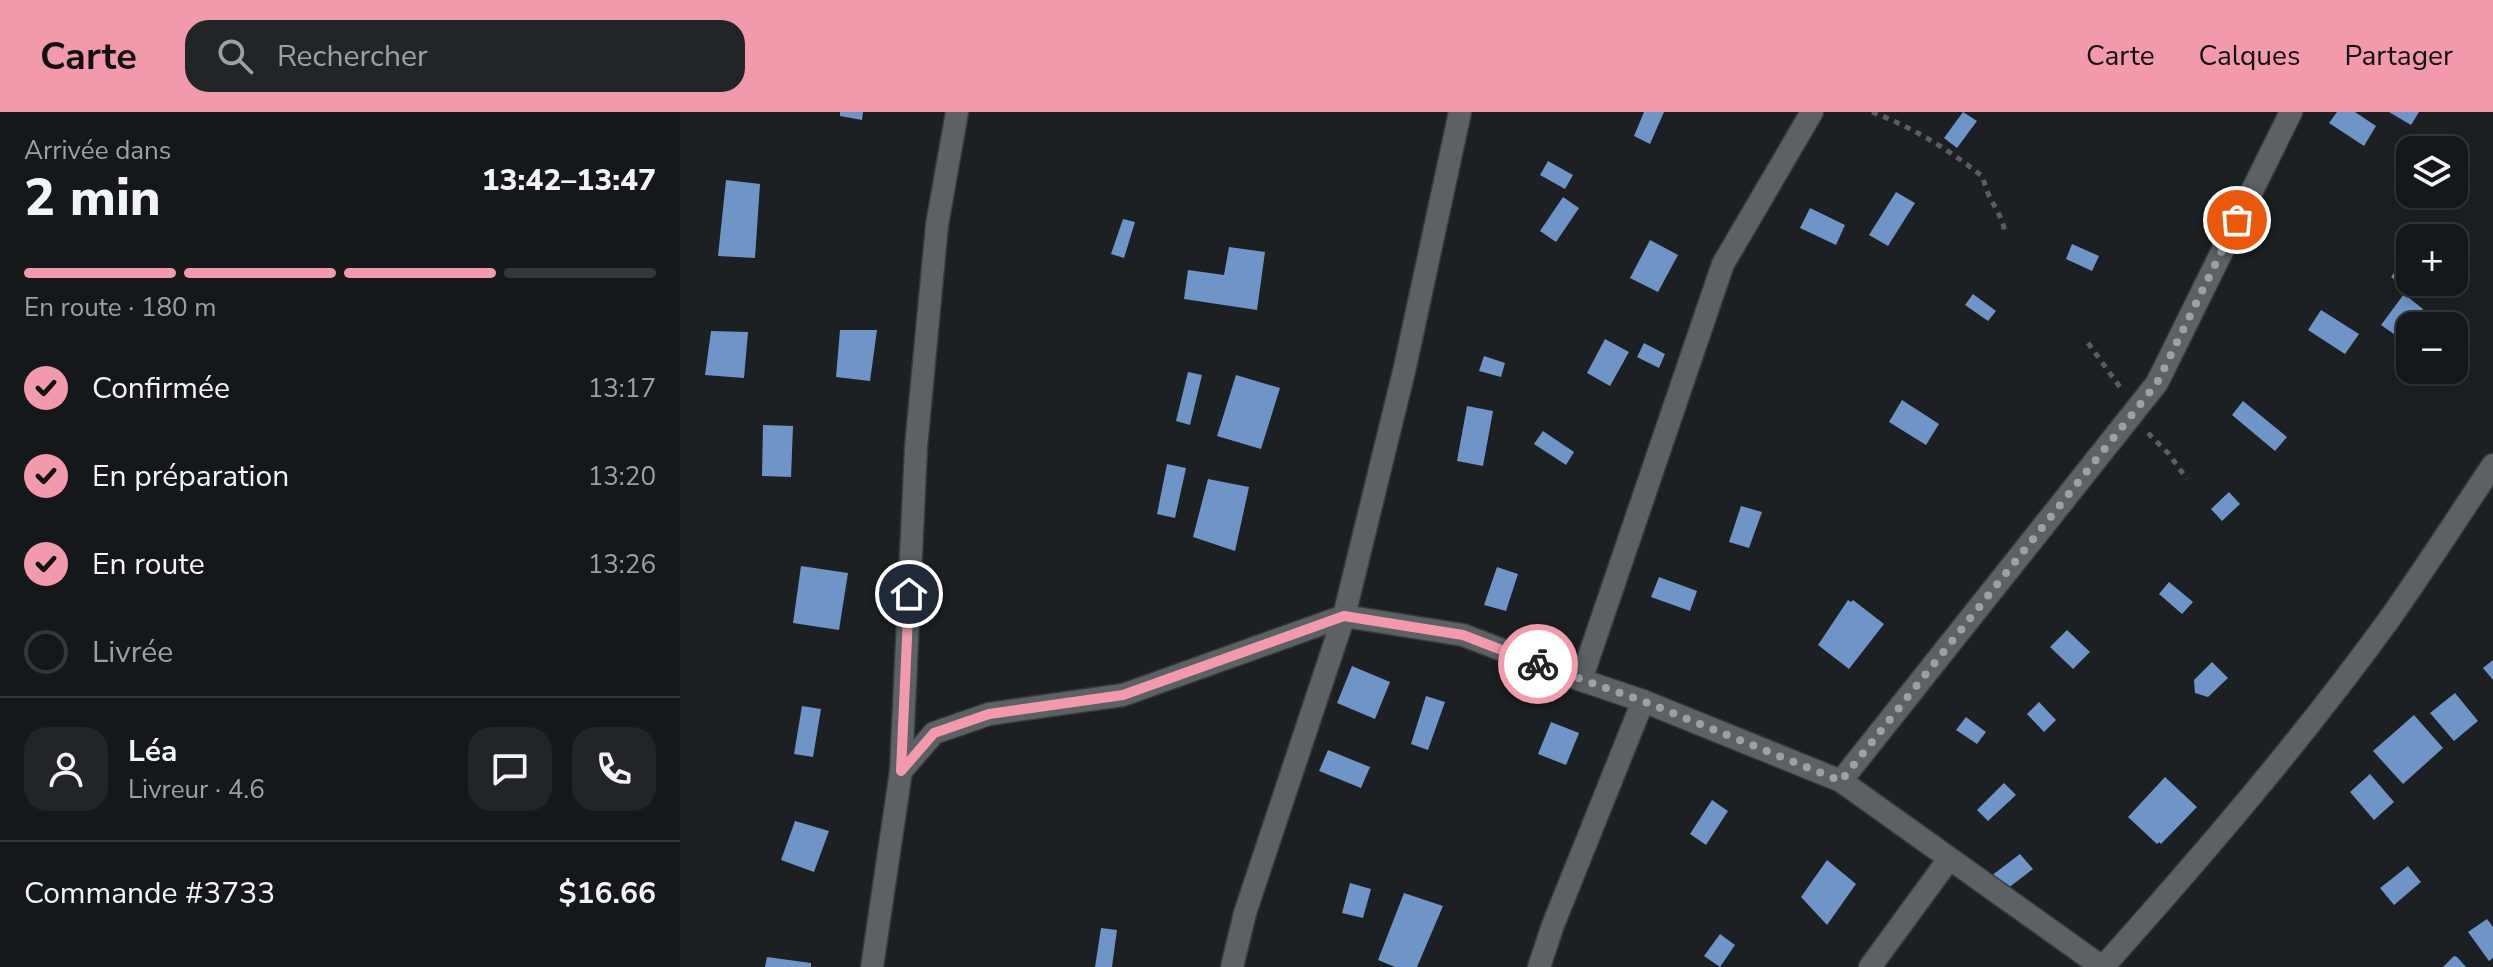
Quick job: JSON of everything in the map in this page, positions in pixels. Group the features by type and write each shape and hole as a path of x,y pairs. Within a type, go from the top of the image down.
{"street":[{"path":"872,967 901,771 916,447 937,225 957,112"},
{"path":"1232,967 1245,913 1344,616 1405,367 1460,112"},
{"path":"1581,680 1723,264 1812,112"},
{"path":"1841,781 2157,383 2291,112"},
{"path":"901,771 934,733 989,714 1123,695 1344,616 1463,635 1643,701 1841,781 2103,967 2209,848 2300,737 2389,620 2493,465"},
{"path":"1539,967 1643,701"},
{"path":"1870,967 1949,859"}],"path":[{"path":"1872,112 1903,125 1962,160 1983,177 1986,191 2004,223 2005,235"},
{"path":"2088,343 2116,380 2140,426 2168,453 2187,479"}],"building":[{"path":"840,112 863,112 862,120 840,116"},
{"path":"1644,112 1664,112 1650,144 1634,136"},
{"path":"1963,112 1977,121 1957,148 1944,138"},
{"path":"2337,112 2355,112 2376,126 2364,146 2329,123"},
{"path":"2389,112 2419,112 2411,125"},
{"path":"1548,161 1573,175 1565,189 1540,175"},
{"path":"726,180 760,184 755,258 718,256"},
{"path":"1896,192 1915,203 1888,246 1869,235"},
{"path":"1563,197 1579,208 1556,242 1540,231"},
{"path":"1810,208 1845,225 1836,245 1800,228"},
{"path":"1123,219 1135,222 1124,258 1111,254"},
{"path":"1650,240 1678,255 1658,292 1630,278"},
{"path":"2072,244 2099,256 2092,271 2066,259"},
{"path":"1229,247 1265,252 1257,310 1184,299 1188,270 1224,275"},
{"path":"1973,294 1996,311 1988,321 1965,305"},
{"path":"2403,296 2423,309 2421,312 2396,312 2396,336 2381,325"},
{"path":"2321,310 2359,334 2345,354 2308,330"},
{"path":"840,330 877,330 870,381 836,377"},
{"path":"711,331 748,332 744,378 705,375"},
{"path":"1605,339 1629,352 1610,386 1587,373"},
{"path":"1644,343 1665,354 1659,368 1637,357"},
{"path":"1484,356 1505,363 1501,377 1479,371"},
{"path":"1188,372 1202,375 1190,425 1176,421"},
{"path":"1236,375 1280,388 1261,449 1217,436"},
{"path":"1902,400 1939,424 1926,445 1889,422"},
{"path":"2243,401 2287,437 2275,451 2232,415"},
{"path":"1467,406 1493,411 1483,466 1457,461"},
{"path":"763,425 793,426 791,477 762,476"},
{"path":"1543,431 1574,452 1566,465 1534,444"},
{"path":"1167,464 1186,468 1175,518 1157,514"},
{"path":"1208,479 1249,487 1235,551 1193,537"},
{"path":"2229,492 2240,504 2222,521 2211,509"},
{"path":"1741,506 1762,512 1749,548 1729,542"},
{"path":"801,566 848,573 839,630 793,623"},
{"path":"1497,567 1518,574 1506,611 1484,605"},
{"path":"1659,577 1697,591 1690,611 1651,597"},
{"path":"2169,582 2193,602 2182,614 2159,594"},
{"path":"1848,600 1853,600 1884,624 1849,669 1818,645"},
{"path":"2067,630 2090,652 2073,669 2050,647"},
{"path":"2493,660 2493,680 2483,668"},
{"path":"2212,662 2228,678 2208,697 2195,693 2194,680"},
{"path":"1352,666 1390,682 1375,719 1337,703"},
{"path":"2455,693 2478,721 2454,741 2430,713"},
{"path":"1426,696 1445,702 1428,750 1411,744"},
{"path":"2039,702 2056,720 2044,732 2027,714"},
{"path":"802,706 821,709 813,757 794,754"},
{"path":"2414,715 2443,748 2403,784 2373,751"},
{"path":"1966,717 1986,732 1977,744 1956,730"},
{"path":"1551,722 1579,733 1566,765 1538,754"},
{"path":"1328,750 1370,767 1361,788 1319,771"},
{"path":"2370,774 2394,802 2374,820 2350,792"},
{"path":"2165,777 2197,807 2161,844 2157,844 2128,817"},
{"path":"2004,783 2016,795 1988,821 1977,810"},
{"path":"1712,800 1728,811 1706,845 1690,834"},
{"path":"795,821 829,831 814,872 781,860"},
{"path":"2020,854 2033,869 2003,892 1991,876"},
{"path":"1827,860 1856,884 1827,925 1801,897"},
{"path":"2408,866 2421,882 2394,905 2380,888"},
{"path":"1350,883 1371,889 1363,918 1342,913"},
{"path":"1404,893 1443,906 1417,967 1395,967 1378,960"},
{"path":"2487,919 2493,927 2493,958 2489,961 2468,932"},
{"path":"1101,928 1117,930 1112,967 1095,967"},
{"path":"1720,934 1735,945 1720,967 1704,956"},
{"path":"2454,956 2457,957 2466,967 2443,967"},
{"path":"767,957 811,963 811,967 765,967"}],"way so far":[{"path":"1538,664 1643,701 1841,781 2157,383 2237,220"}],"route":[{"path":"909,594 901,771 934,733 989,714 1123,695 1344,616 1463,635 1538,664"}]}
